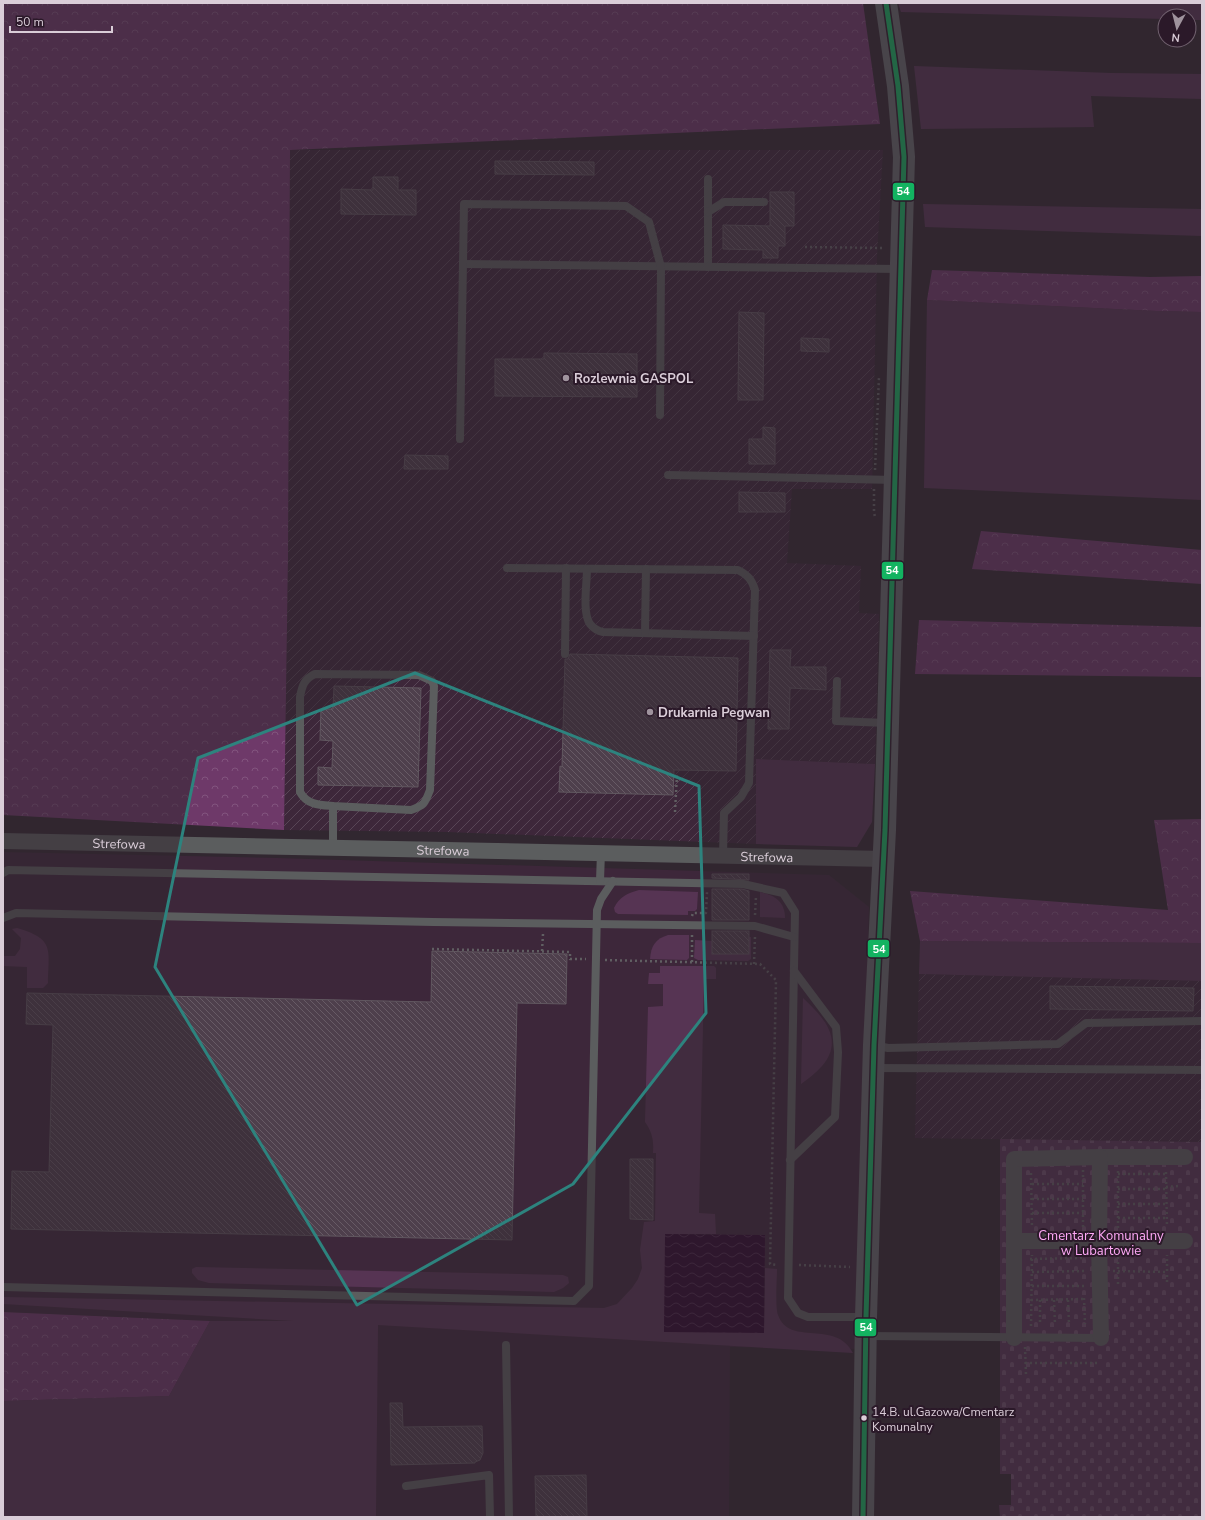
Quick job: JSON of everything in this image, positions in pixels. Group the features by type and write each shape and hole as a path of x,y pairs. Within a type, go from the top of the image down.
{"street":[{"path":"863,1517 866,1327 873,1068 884,859 904,157 898,86 886,3"},
{"name":"Strefowa","path":"3,840 884,859"},
{"path":"1100,1157 1099,1241 1101,1338"},
{"path":"1019,1338 1014,1300 1014,1159 1185,1157"},
{"path":"1014,1241 1185,1240"}],"lane":[{"path":"708,179 708,267"},
{"path":"708,212 724,202 764,202"},
{"path":"460,439 464,204 626,206 648,222 661,267 660,415"},
{"path":"464,264 900,269"},
{"path":"668,475 895,480"},
{"path":"507,568 738,570 746,574 753,581 755,590 749,783 741,797 724,813 723,855"},
{"path":"565,654 566,568"},
{"path":"587,569 586,611 590,624 595,630 603,632 754,636"},
{"path":"645,633 646,569"},
{"path":"315,674 419,675 432,681 434,686 430,790 422,806 411,810 333,806 310,803 303,798 300,792 300,697 302,686 307,678 315,674"},
{"path":"837,681 836,721 888,723"},
{"path":"333,806 333,847"},
{"path":"600,881 601,852"},
{"path":"5,871 743,884 783,893 795,912 788,1298 798,1313 808,1317 866,1327 1019,1338 1101,1338"},
{"path":"3,1287 574,1301 589,1286 597,925 598,910 601,900 613,881"},
{"path":"3,918 16,913 597,925 755,926 794,937"},
{"path":"790,1160 835,1117 838,1052 836,1027 794,972"},
{"path":"874,1045 888,1048 1058,1044 1086,1023 1202,1021"},
{"path":"873,1068 1202,1070"},
{"path":"506,1345 509,1517"},
{"path":"406,1486 489,1475 490,1517"}],"path":[{"path":"805,246 887,248"},
{"path":"675,812 677,774"},
{"path":"754,964 756,887"},
{"path":"432,949 570,952 570,959 760,964 776,980 770,1264 868,1267"},
{"path":"1117,1157 1118,1241"},
{"path":"1166,1157 1167,1282"},
{"path":"1118,1174 1166,1174"},
{"path":"1032,1184 1084,1184"},
{"path":"1118,1189 1166,1188 1179,1186"},
{"path":"1032,1199 1083,1199"},
{"path":"1118,1204 1166,1204"},
{"path":"1032,1213 1100,1213"},
{"path":"1118,1218 1167,1218"},
{"path":"1118,1284 1118,1257 1125,1257"},
{"path":"1160,1257 1167,1257"},
{"path":"1014,1259 1083,1258"},
{"path":"1032,1272 1167,1272"},
{"path":"1032,1286 1084,1286"},
{"path":"1084,1299 1084,1324"},
{"path":"1014,1300 1101,1299"},
{"path":"1031,1300 1031,1326"},
{"path":"1040,1300 1040,1325"},
{"path":"1054,1300 1055,1324"},
{"path":"1068,1300 1069,1324"},
{"path":"1019,1338 1025,1363 1026,1375"},
{"path":"1025,1363 1097,1363"}],"highlighted area":[{"path":"415,673 699,786 706,1013 573,1184 357,1305 155,967 198,758"}],"shaded area":[{"path":"290,150 883,150 877,256 872,489 792,489 787,563 861,566 859,613 879,614 875,764 757,759 756,844 447,832 284,830 288,557"},
{"path":"3,852 278,858 829,875 869,907 857,1349 730,1347 729,1517 376,1517 377,1322 210,1321 3,1312"},
{"path":"919,974 1202,981 1202,1142 915,1138"}],"green space":[{"path":"3,3 863,3 880,124 290,150 288,557 284,830 3,815"},
{"path":"898,3 1202,3 1202,20 1197,20 1197,8 1157,8 1157,19 901,12"},
{"path":"914,66 1111,73 1202,74 1202,99 1091,96 1094,127 921,129"},
{"path":"923,204 1202,209 1202,236 925,227"},
{"path":"932,270 1150,277 1202,276 1202,312 927,300"},
{"path":"927,300 1202,312 1202,500 924,488"},
{"path":"981,531 1202,550 1202,584 972,569"},
{"path":"919,620 1202,627 1202,677 915,674"},
{"path":"756,759 875,764 872,822 857,847 756,844"},
{"path":"1202,819 1202,943 920,941 910,891 1168,910 1154,820"},
{"path":"639,890 698,892 697,909 695,911 688,911 688,915 618,914 615,912 614,908 621,898"},
{"path":"760,892 774,897 781,903 785,918 760,917"},
{"path":"17,928 38,936 47,946 49,961 48,983 43,988 27,988 27,967 3,966 3,956 15,956 20,949 21,938 12,929"},
{"path":"668,935 689,935 689,958 687,960 650,959 651,950 654,944"},
{"path":"751,937 751,959 748,961 698,960 694,958 695,940 712,941"},
{"path":"920,941 1202,943 1202,981 919,974"},
{"path":"660,966 714,966 716,968 716,979 704,979 699,1213 715,1214 716,1234 665,1234 764,1333 765,1268 777,1269 777,1311 784,1324 792,1330 825,1334 836,1337 845,1343 853,1353 378,1325 376,1517 3,1517 3,1401 169,1396 210,1321 294,1321 3,1304 3,1297 604,1308 617,1304 632,1288 638,1279 642,1268 640,1250 644,1222 655,1221 656,1153 653,1153 652,1136 645,1122 648,1007 663,1006 663,984 648,984 649,973 660,973"},
{"path":"803,998 818,1013 829,1029 832,1047 829,1056 822,1066 801,1084"},
{"name":"Cmentarz Komunalny w Lubartowie","path":"1000,1139 1202,1142 1202,1517 1000,1517 999,1505 1011,1505 1011,1474 1000,1474"},
{"path":"196,1267 563,1275 568,1277 569,1283 563,1288 554,1292 209,1283 198,1280 192,1273 192,1269"},
{"path":"3,1312 210,1321 169,1396 3,1401"}],"water":[{"path":"665,1234 765,1235 764,1333 664,1332"}],"building":[{"path":"495,161 594,162 594,175 495,174"},
{"path":"373,177 398,177 398,190 416,190 416,215 341,214 341,189 373,190"},
{"path":"770,192 794,192 794,226 785,226 785,246 778,246 778,258 763,258 763,250 723,249 723,225 770,226"},
{"path":"739,312 764,313 763,400 738,400"},
{"path":"801,338 829,339 829,352 801,351"},
{"name":"Rozlewnia GASPOL","path":"544,353 637,354 637,397 495,396 495,359 544,359"},
{"path":"763,427 775,428 775,464 749,464 749,439 763,439"},
{"path":"405,455 448,456 448,469 404,469"},
{"path":"739,492 785,493 785,512 739,512"},
{"path":"770,650 791,650 790,667 826,667 826,690 790,688 789,729 768,729"},
{"name":"Drukarnia Pegwan","path":"570,654 738,658 736,771 674,770 673,795 559,792 560,766 562,767 565,659 568,659"},
{"path":"334,686 421,688 418,787 318,785 318,767 332,768 333,741 320,740 321,709 333,709"},
{"path":"712,874 749,874 749,880 712,878"},
{"path":"712,889 742,889 749,891 749,920 712,920"},
{"path":"712,931 749,931 749,954 712,954"},
{"path":"432,951 567,954 566,1004 517,1003 512,1240 11,1229 12,1171 49,1172 53,1025 26,1024 27,993 431,1002"},
{"path":"1050,986 1194,988 1193,1011 1050,1009"},
{"path":"630,1159 653,1159 653,1220 630,1219"},
{"path":"390,1403 402,1403 403,1427 482,1426 483,1453 480,1460 475,1463 391,1465"},
{"path":"586,1475 587,1517 536,1517 535,1476"}],"transit line":[{"name":"54","path":"863,1517 866,1317 874,1045 885,830 904,157 898,86 886,3"}],"place":[{"name":"Rozlewnia GASPOL","path":"566,378"},
{"name":"Drukarnia Pegwan","path":"650,712"},
{"name":"14.B. ul.Gazowa/Cmentarz Komunalny","path":"864,1418"}]}
